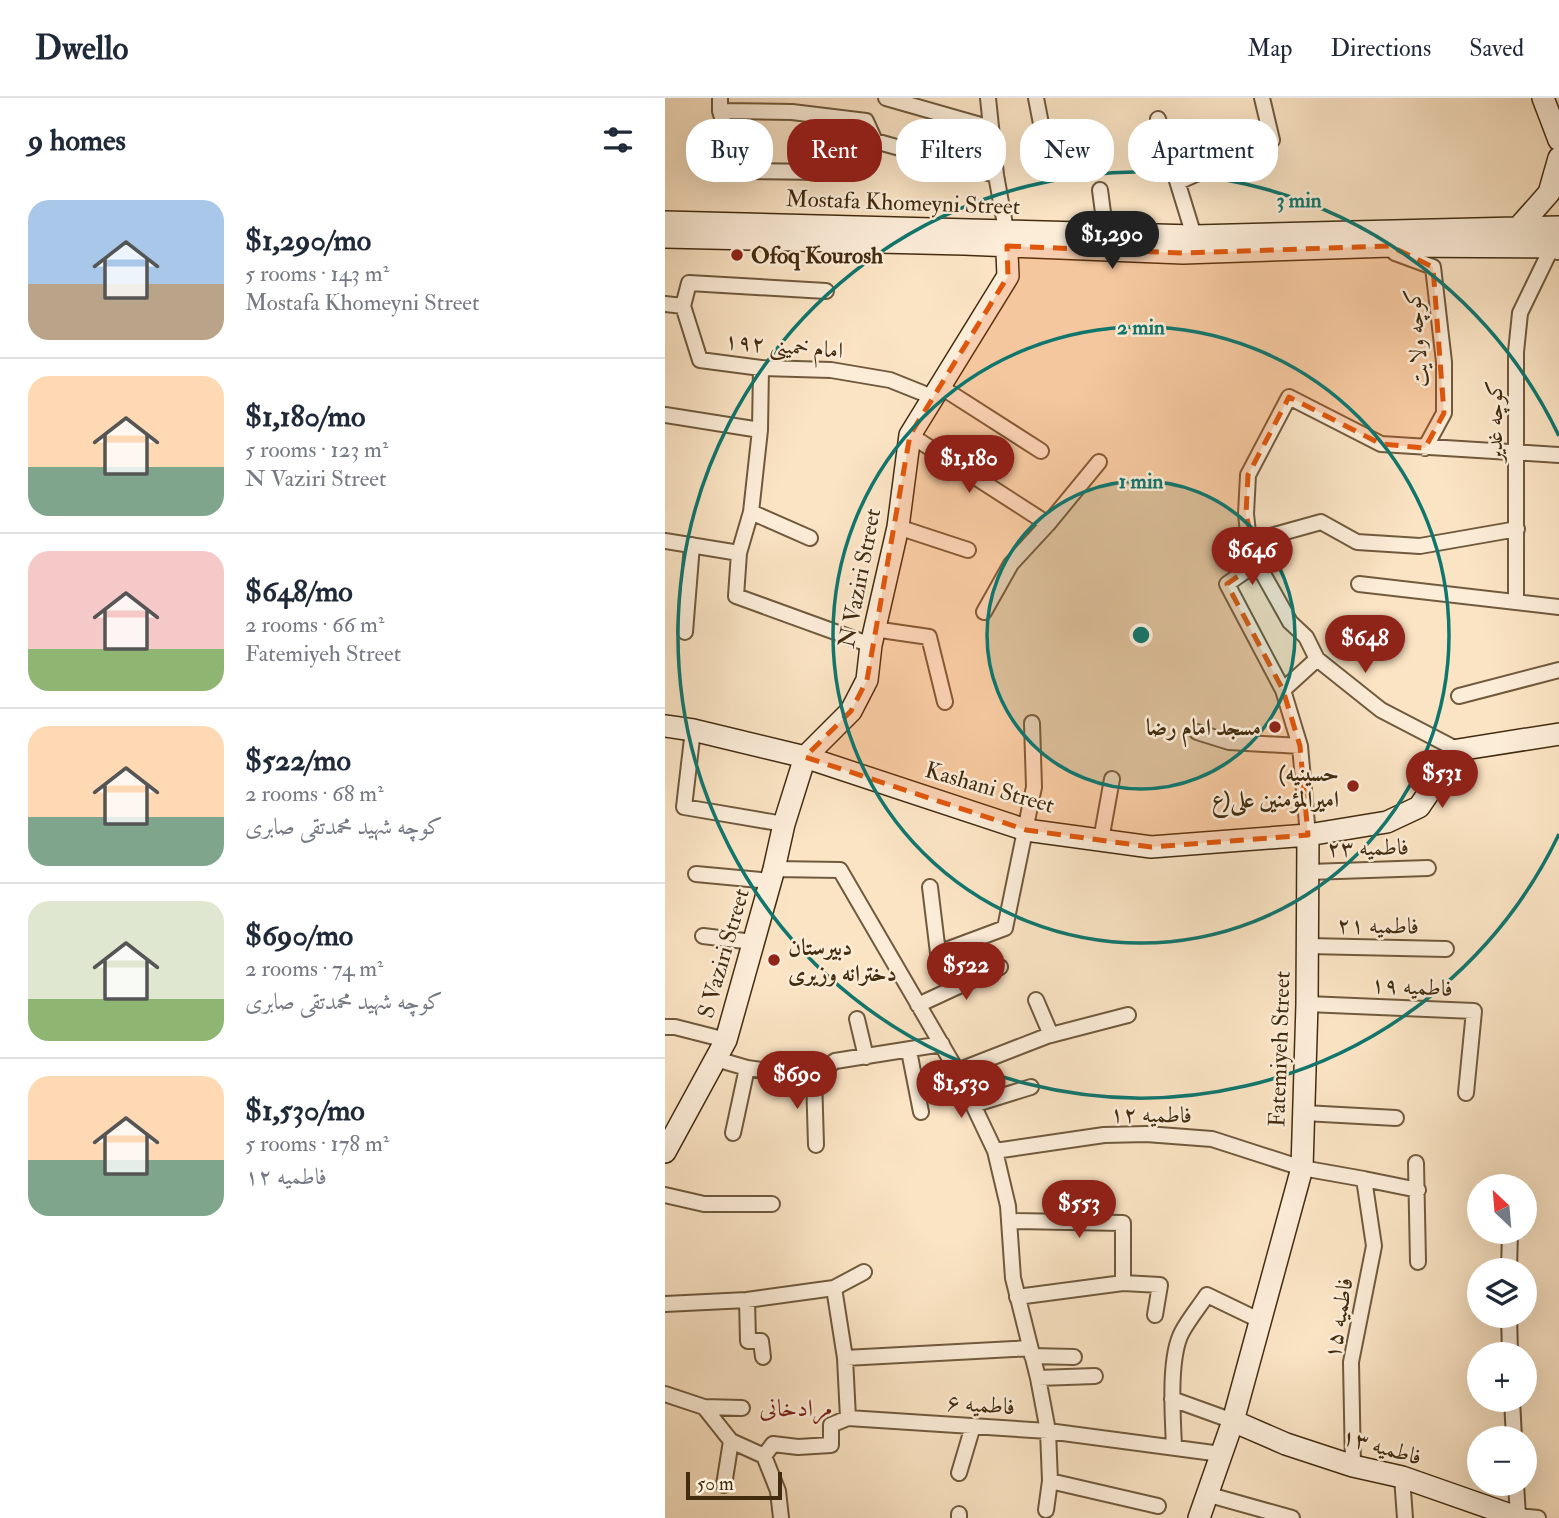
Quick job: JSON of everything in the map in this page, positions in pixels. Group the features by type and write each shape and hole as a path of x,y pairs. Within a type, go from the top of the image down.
{"main road":[{"path":"1543,98 1559,140"},
{"path":"1518,228 1549,193 1559,158"},
{"name":"Mostafa Khomeyni Street","path":"665,222 1007,238 1182,253 1557,244"},
{"name":"Mostafa Khomeyni Street","path":"665,237 1007,238 1518,228 1557,244"},
{"name":"N Vaziri Street","path":"805,757 851,711 867,680 873,637 898,527 910,435 1008,276 1007,238"},
{"name":"Kashani Street","path":"665,726 693,730 805,757 1026,830 1151,847 1308,835 1388,822 1419,807 1458,750"},
{"path":"1458,750 1559,734"},
{"name":"S Vaziri Street","path":"665,1152 726,1040 773,875 784,824 805,757"},
{"name":"Fatemiyeh Street","path":"1199,1518 1233,1421 1302,1168 1308,835"},
{"name":"فاطمیه ۱۳","path":"1233,1421 1286,1444 1525,1517"}],"street":[{"path":"886,98 960,119"},
{"path":"988,98 990,119"},
{"path":"1036,98 1040,119"},
{"path":"1262,98 1267,119"},
{"path":"787,172 738,171 720,104 866,121 875,141 896,147"},
{"path":"997,182 1007,238"},
{"path":"1178,182 1194,236"},
{"path":"1100,190 1106,235"},
{"name":"کوچه غدیر","path":"1516,602 1516,352 1520,313 1557,244"},
{"name":"کوچه ولایت","path":"1390,246 1395,253 1433,267 1444,362 1444,413 1425,448"},
{"path":"665,304 683,306 689,283 826,291"},
{"name":"امام خمینی ۱۹۲","path":"683,306 700,360 761,368 843,372 938,392 1041,451"},
{"path":"761,368 760,430 751,512 739,553 736,596 873,637 929,637 945,702"},
{"path":"1458,750 1381,710 1317,659 1306,638 1290,622 1257,563 1249,542 1245,514 1248,475 1289,397 1381,444 1559,455"},
{"path":"665,415 760,430"},
{"path":"910,435 1048,524"},
{"path":"984,612 1011,564 1099,462"},
{"path":"751,512 810,538"},
{"path":"1249,542 1321,522 1357,542 1420,546 1517,529"},
{"path":"898,527 968,550"},
{"path":"665,541 739,553"},
{"path":"685,632 692,545"},
{"name":"Fatemiyeh Street","path":"1257,563 1227,584 1283,690 1300,746 1308,835"},
{"path":"1359,584 1559,607"},
{"path":"1283,690 1317,659"},
{"path":"1459,696 1559,670"},
{"path":"930,887 938,953 1005,928 1034,787 1032,723"},
{"path":"693,730 684,807 784,824"},
{"path":"1197,732 1229,742 1300,746"},
{"path":"1101,840 1112,779"},
{"name":"فاطمیه ۲۳","path":"1309,872 1428,869"},
{"path":"696,874 773,875 840,870 957,1071 995,1151 1008,1206 1017,1297 1038,1378 1048,1431 1050,1481 1046,1510"},
{"path":"703,936 754,942"},
{"name":"فاطمیه ۲۱","path":"1308,946 1446,949"},
{"path":"918,1005 1000,967"},
{"path":"1036,1000 1051,1035"},
{"name":"فاطمیه ۱۹","path":"1307,1004 1474,1012 1466,1093"},
{"path":"957,1071 1051,1035 1128,1015"},
{"path":"857,1019 866,1057"},
{"path":"665,1027 726,1040"},
{"path":"716,1059 747,1068 814,1076 835,1061 942,1044"},
{"path":"909,1051 921,1112"},
{"path":"733,1133 747,1068"},
{"path":"814,1076 816,1145"},
{"path":"973,1105 1031,1087"},
{"path":"1304,1113 1396,1118"},
{"name":"فاطمیه ۱۲","path":"995,1151 1104,1135 1146,1134 1212,1139 1302,1168"},
{"path":"1416,1163 1418,1262"},
{"path":"1302,1168 1418,1190"},
{"name":"فاطمیه ۱۵","path":"1353,1466 1351,1362 1374,1246 1364,1179"},
{"path":"665,1195 703,1204 772,1204"},
{"path":"1009,1221 1123,1223 1123,1283"},
{"path":"665,1304 747,1300 834,1288 864,1272"},
{"path":"1017,1297 1123,1283 1160,1285 1155,1315"},
{"path":"764,1456 773,1444 798,1447 831,1445 831,1424 848,1418 845,1358 834,1288"},
{"path":"1174,1447 1172,1399 1175,1359 1181,1334 1207,1295 1261,1321"},
{"path":"747,1300 748,1341 761,1341 763,1357"},
{"path":"845,1358 1031,1352 1074,1357"},
{"path":"1038,1378 1095,1376"},
{"path":"665,1394 703,1408 742,1408"},
{"path":"1172,1399 1233,1421"},
{"path":"703,1408 731,1441 764,1456 778,1491 781,1518 793,1518"},
{"name":"فاطمیه ۶","path":"848,1418 1048,1431 1221,1454"},
{"path":"959,1474 973,1426"},
{"path":"724,1485 731,1441"},
{"path":"1402,1478 1405,1518"},
{"path":"1050,1481 1158,1506"},
{"path":"1206,1493 1291,1518"},
{"path":"1519,1496 1525,1517"}],"highlighted area":[{"path":"1007,246 1183,253 1390,246 1433,267 1444,413 1425,448 1381,444 1289,397 1248,475 1246,514 1257,563 1227,584 1283,690 1300,746 1308,835 1151,847 1026,830 805,757 851,711 867,680 910,435 1008,276"}],"place":[{"name":"Ofoq Kourosh","path":"737,255"},
{"name":"مسجد امام رضا","path":"1275,727"},
{"name":"(حسینیه امیرالمؤمنین علی(ع","path":"1353,786"},
{"name":"دبیرستان دخترانه وزیری","path":"774,960"}],"district":[{"name":"مرادخانی","path":"796,1408"}]}
